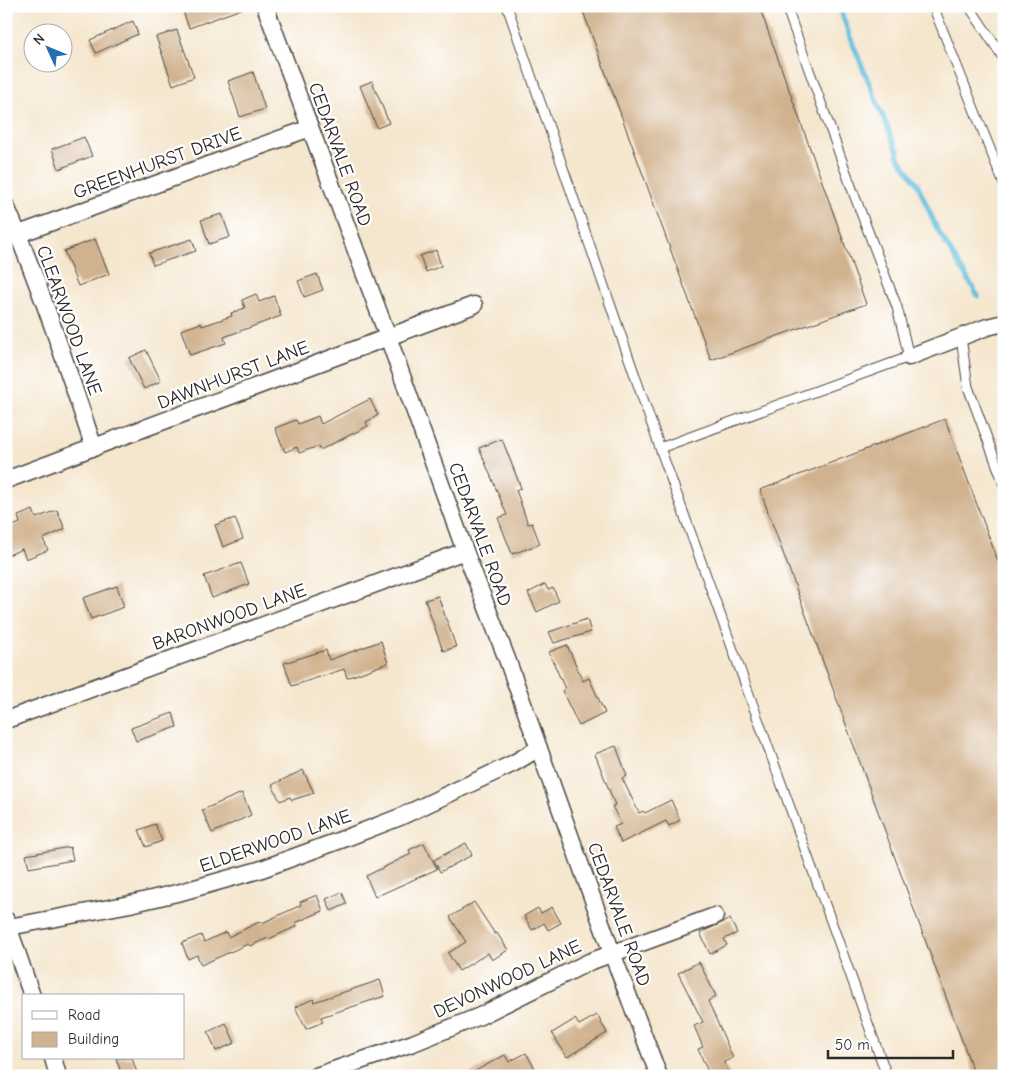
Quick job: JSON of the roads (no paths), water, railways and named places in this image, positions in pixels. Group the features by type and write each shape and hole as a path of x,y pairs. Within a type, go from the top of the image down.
{"street":[{"name":"CEDARVALE ROAD","path":"265,6 539,748 612,953 659,1076"},
{"name":"GREENHURST DRIVE","path":"19,234 310,128"},
{"name":"CLEARWOOD LANE","path":"6,206 19,234 94,448"},
{"name":"DAWNHURST LANE","path":"6,480 474,306"},
{"path":"909,357 1004,323"},
{"name":"BARONWOOD LANE","path":"6,720 465,551"},
{"name":"ELDERWOOD LANE","path":"7,923 130,904 182,892 259,870 400,816 514,762 539,748"},
{"name":"DEVONWOOD LANE","path":"316,1076 480,1016 589,962 715,916"},
{"path":"7,923 31,994"},
{"path":"54,1060 58,1076"}],"lane":[{"path":"506,6 660,448 887,1076"},
{"path":"660,448 909,357 897,307 786,6"},
{"path":"933,6 1004,184"},
{"path":"969,6 1004,59"},
{"path":"961,337 968,387 1004,484"}],"waterway":[{"path":"839,6 850,37 896,148 899,151 897,155 917,183 937,229 978,296"}]}
